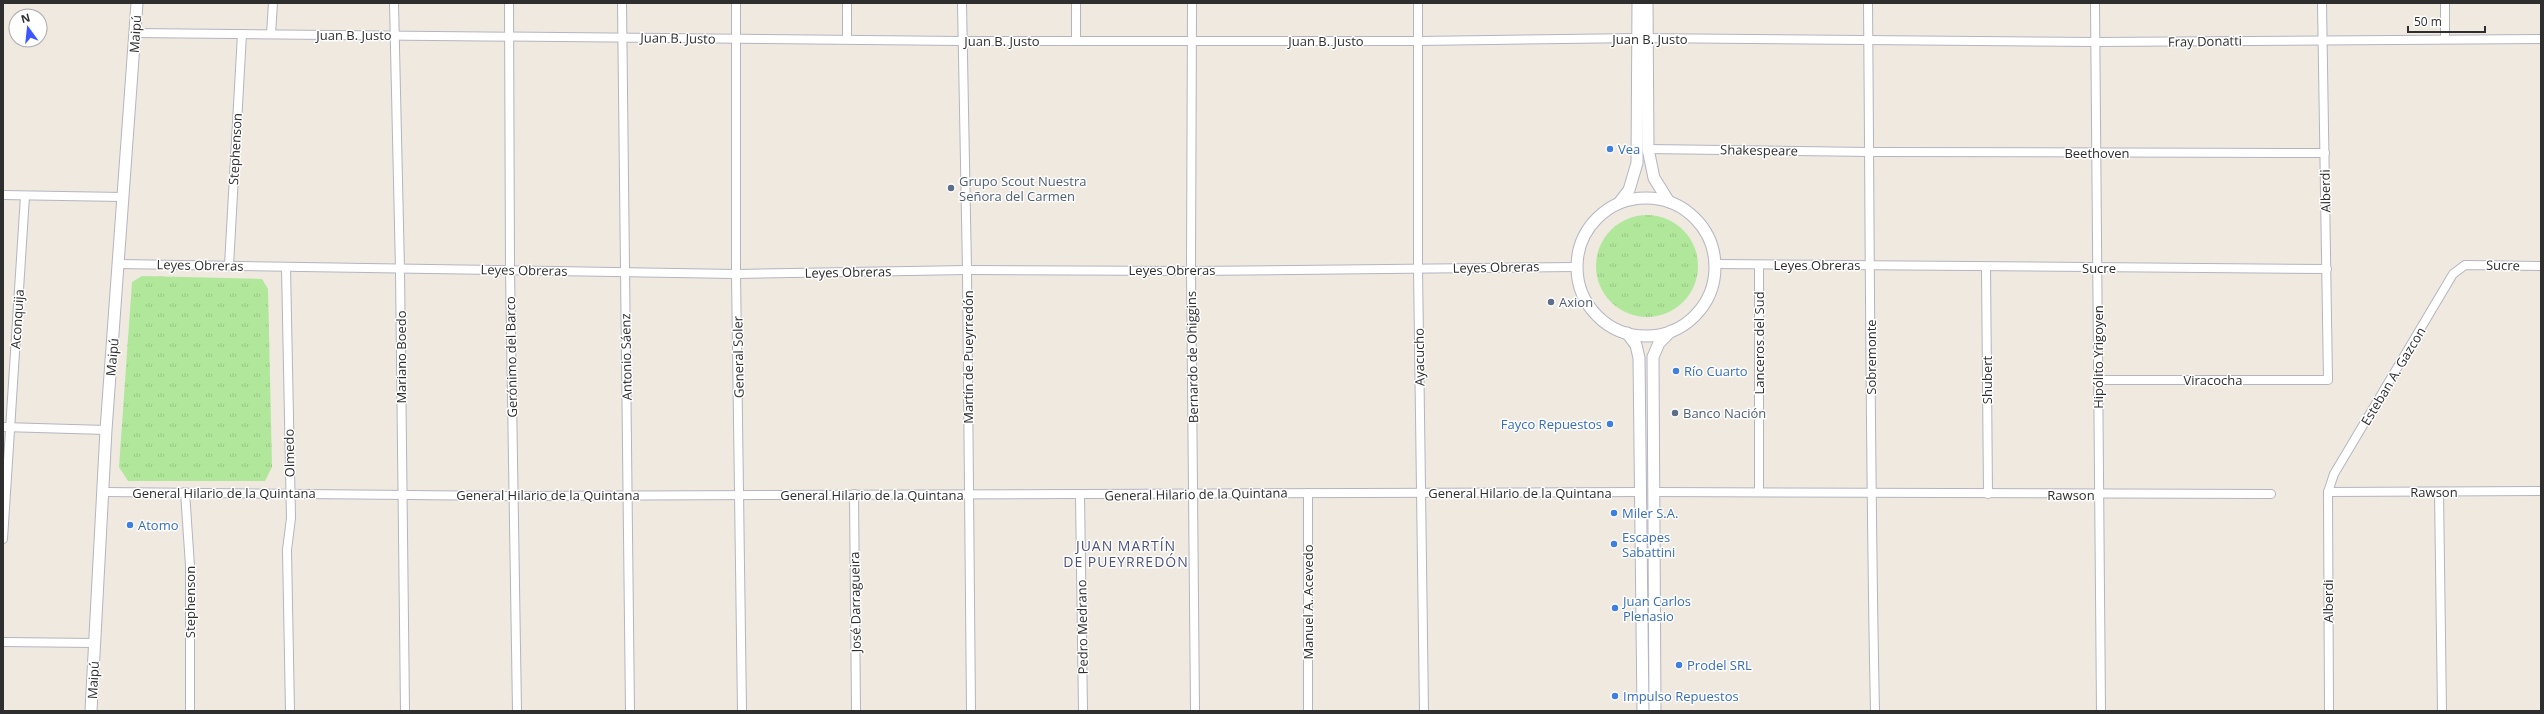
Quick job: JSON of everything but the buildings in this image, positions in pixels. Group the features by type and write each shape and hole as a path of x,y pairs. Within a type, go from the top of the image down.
{"main road":[{"name":"Maipú","path":"91,711 104,492 106,430 137,3"},
{"path":"1638,3 1643,38 1648,149 1654,178 1669,202"},
{"path":"1619,203 1629,190 1637,163 1643,38 1647,3"},
{"path":"1655,711 1653,357 1659,344 1671,331 1690,320 1704,304 1712,285 1715,264 1711,244 1702,226 1687,212 1669,202 1653,198 1636,198 1619,203 1602,213 1588,228 1580,247 1576,267 1580,289 1590,308 1606,324 1627,333 1649,336 1671,331"},
{"path":"1627,333 1636,345 1639,358 1643,711"}],"street":[{"path":"271,34 273,3"},
{"name":"Mariano Boedo","path":"394,3 400,270 404,711"},
{"name":"Gerónimo del Barco","path":"509,3 510,270 517,711"},
{"name":"Antonio Sáenz","path":"622,3 630,711"},
{"name":"General Soler","path":"736,3 736,274 742,711"},
{"path":"847,3 847,39"},
{"name":"Martín de Pueyrredón","path":"962,3 968,270 968,495 971,711"},
{"path":"1076,3 1076,40"},
{"name":"Bernardo de Ohiggins","path":"1192,3 1190,271 1195,711"},
{"name":"Ayacucho","path":"1418,3 1418,268 1424,711"},
{"name":"Sobremonte","path":"1868,3 1871,265 1870,493 1875,711"},
{"name":"Hipólito Yrigoyen","path":"2096,3 2099,268 2098,495 2101,711"},
{"name":"Alberdi","path":"2322,3 2328,380"},
{"path":"2445,3 2445,39"},
{"name":"Juan B. Justo","path":"135,33 962,41 1076,40 1192,42 1643,38 1868,41"},
{"name":"Stephenson","path":"229,265 242,34"},
{"name":"Fray Donatti","path":"1868,41 2096,42 2541,39"},
{"name":"Shakespeare","path":"1648,149 1870,152"},
{"name":"Beethoven","path":"1870,152 2325,153"},
{"path":"3,195 122,197"},
{"name":"Aconquija","path":"3,539 7,427 25,196"},
{"name":"Leyes Obreras","path":"119,264 229,265 400,270 510,270 736,274 968,270 1190,271 1576,267"},
{"name":"Leyes Obreras","path":"1715,264 1871,265"},
{"name":"Lanceros del Sud","path":"1759,265 1759,492"},
{"name":"Sucre","path":"1871,265 2327,269"},
{"name":"Sucre","path":"2465,265 2541,266"},
{"name":"Esteban A. Gazcon","path":"2328,492 2334,474 2453,274 2465,265"},
{"name":"Olmedo","path":"286,267 289,494 291,518 287,550 290,711"},
{"name":"Shubert","path":"1986,267 1988,494"},
{"name":"Viracocha","path":"2098,380 2328,380"},
{"path":"7,427 106,430"},
{"name":"Rawson","path":"2328,492 2541,491"},
{"name":"General Hilario de la Quintana","path":"104,492 514,496 740,496 854,494 1080,495 1640,492"},
{"name":"Stephenson","path":"185,492 190,566 190,711"},
{"path":"1654,492 1870,493"},
{"name":"Alberdi","path":"2328,492 2329,711"},
{"path":"2439,492 2442,711"},
{"name":"Manuel A. Acevedo","path":"1308,493 1308,711"},
{"name":"Rawson","path":"1870,493 2098,495 2271,494"},
{"name":"José Darragueira","path":"854,494 856,711"},
{"name":"Pedro Medrano","path":"1080,495 1083,711"},
{"path":"3,642 95,644"}],"green space":[{"path":"1647,215 1666,219 1683,230 1694,247 1698,266 1694,285 1683,302 1666,313 1647,317 1628,313 1611,302 1600,285 1596,266 1600,247 1611,230 1628,219"},
{"path":"142,276 262,279 268,289 272,467 265,481 128,481 119,467 132,282"}],"place":[{"name":"Vea","path":"1610,149"},
{"name":"Grupo Scout Nuestra Señora del Carmen","path":"951,188"},
{"name":"Axion","path":"1551,302"},
{"name":"Río Cuarto","path":"1676,371"},
{"name":"Banco Nación","path":"1675,413"},
{"name":"Fayco Repuestos","path":"1610,424"},
{"name":"Miler S.A.","path":"1614,513"},
{"name":"Atomo","path":"130,525"},
{"name":"Escapes Sabattini","path":"1614,544"},
{"name":"Juan Carlos Plenasio","path":"1615,608"},
{"name":"Prodel SRL","path":"1679,665"},
{"name":"Impulso Repuestos","path":"1615,696"}],"district":[{"name":"JUAN MARTÍN DE PUEYRREDÓN","path":"1126,554"}]}
